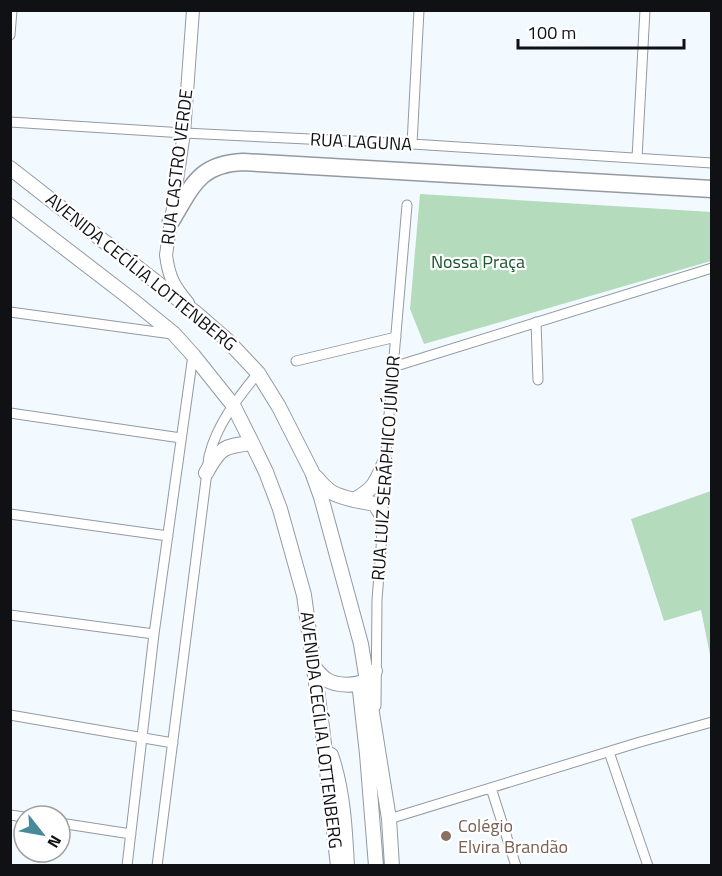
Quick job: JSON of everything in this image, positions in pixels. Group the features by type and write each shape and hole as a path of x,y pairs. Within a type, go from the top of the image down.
{"highway":[{"path":"171,221 201,175 229,162 711,189"}],"main road":[{"name":"AVENIDA CECÍLIA LOTTENBERG","path":"10,168 197,314 228,340 258,373 279,407 312,472 321,497 361,644 367,678"},
{"name":"AVENIDA CECÍLIA LOTTENBERG","path":"10,206 131,298 174,334 232,405 252,443 280,509 304,595 338,866"},
{"path":"206,473 218,453 225,448 252,443"},
{"path":"354,500 370,490 385,462"},
{"path":"312,472 326,489 335,495 375,504 382,516"},
{"path":"314,667 322,677 330,682 340,684 367,678"},
{"path":"367,678 389,819 392,866"},
{"path":"367,678 360,691 376,866"},
{"path":"322,727 338,776 347,866"}],"street":[{"path":"10,35 12,10"},
{"name":"RUA CASTRO VERDE","path":"193,10 184,133 166,255 168,272 179,292 197,314"},
{"path":"412,144 419,10"},
{"path":"637,158 645,10"},
{"name":"RUA LAGUNA","path":"10,122 711,163"},
{"name":"RUA LUIZ SERÁPHICO JÚNIOR","path":"367,678 377,600 385,462 407,205"},
{"path":"393,367 711,268"},
{"path":"10,312 174,334"},
{"path":"536,322 538,380"},
{"path":"296,361 396,337"},
{"path":"127,866 154,634 193,355"},
{"path":"158,866 211,447 232,405 258,373"},
{"path":"10,413 181,438"},
{"path":"10,514 168,536"},
{"path":"10,615 154,634"},
{"path":"10,715 172,743"},
{"path":"389,819 711,723"},
{"path":"609,752 648,866"},
{"path":"491,788 516,866"},
{"path":"72,825 131,834"}],"green space":[{"name":"Nossa Praça","path":"420,194 711,212 711,261 424,344 410,309"},
{"path":"711,491 711,660 701,610 664,621 631,519"}],"place":[{"name":"Colégio Elvira Brandão","path":"446,836"}]}
